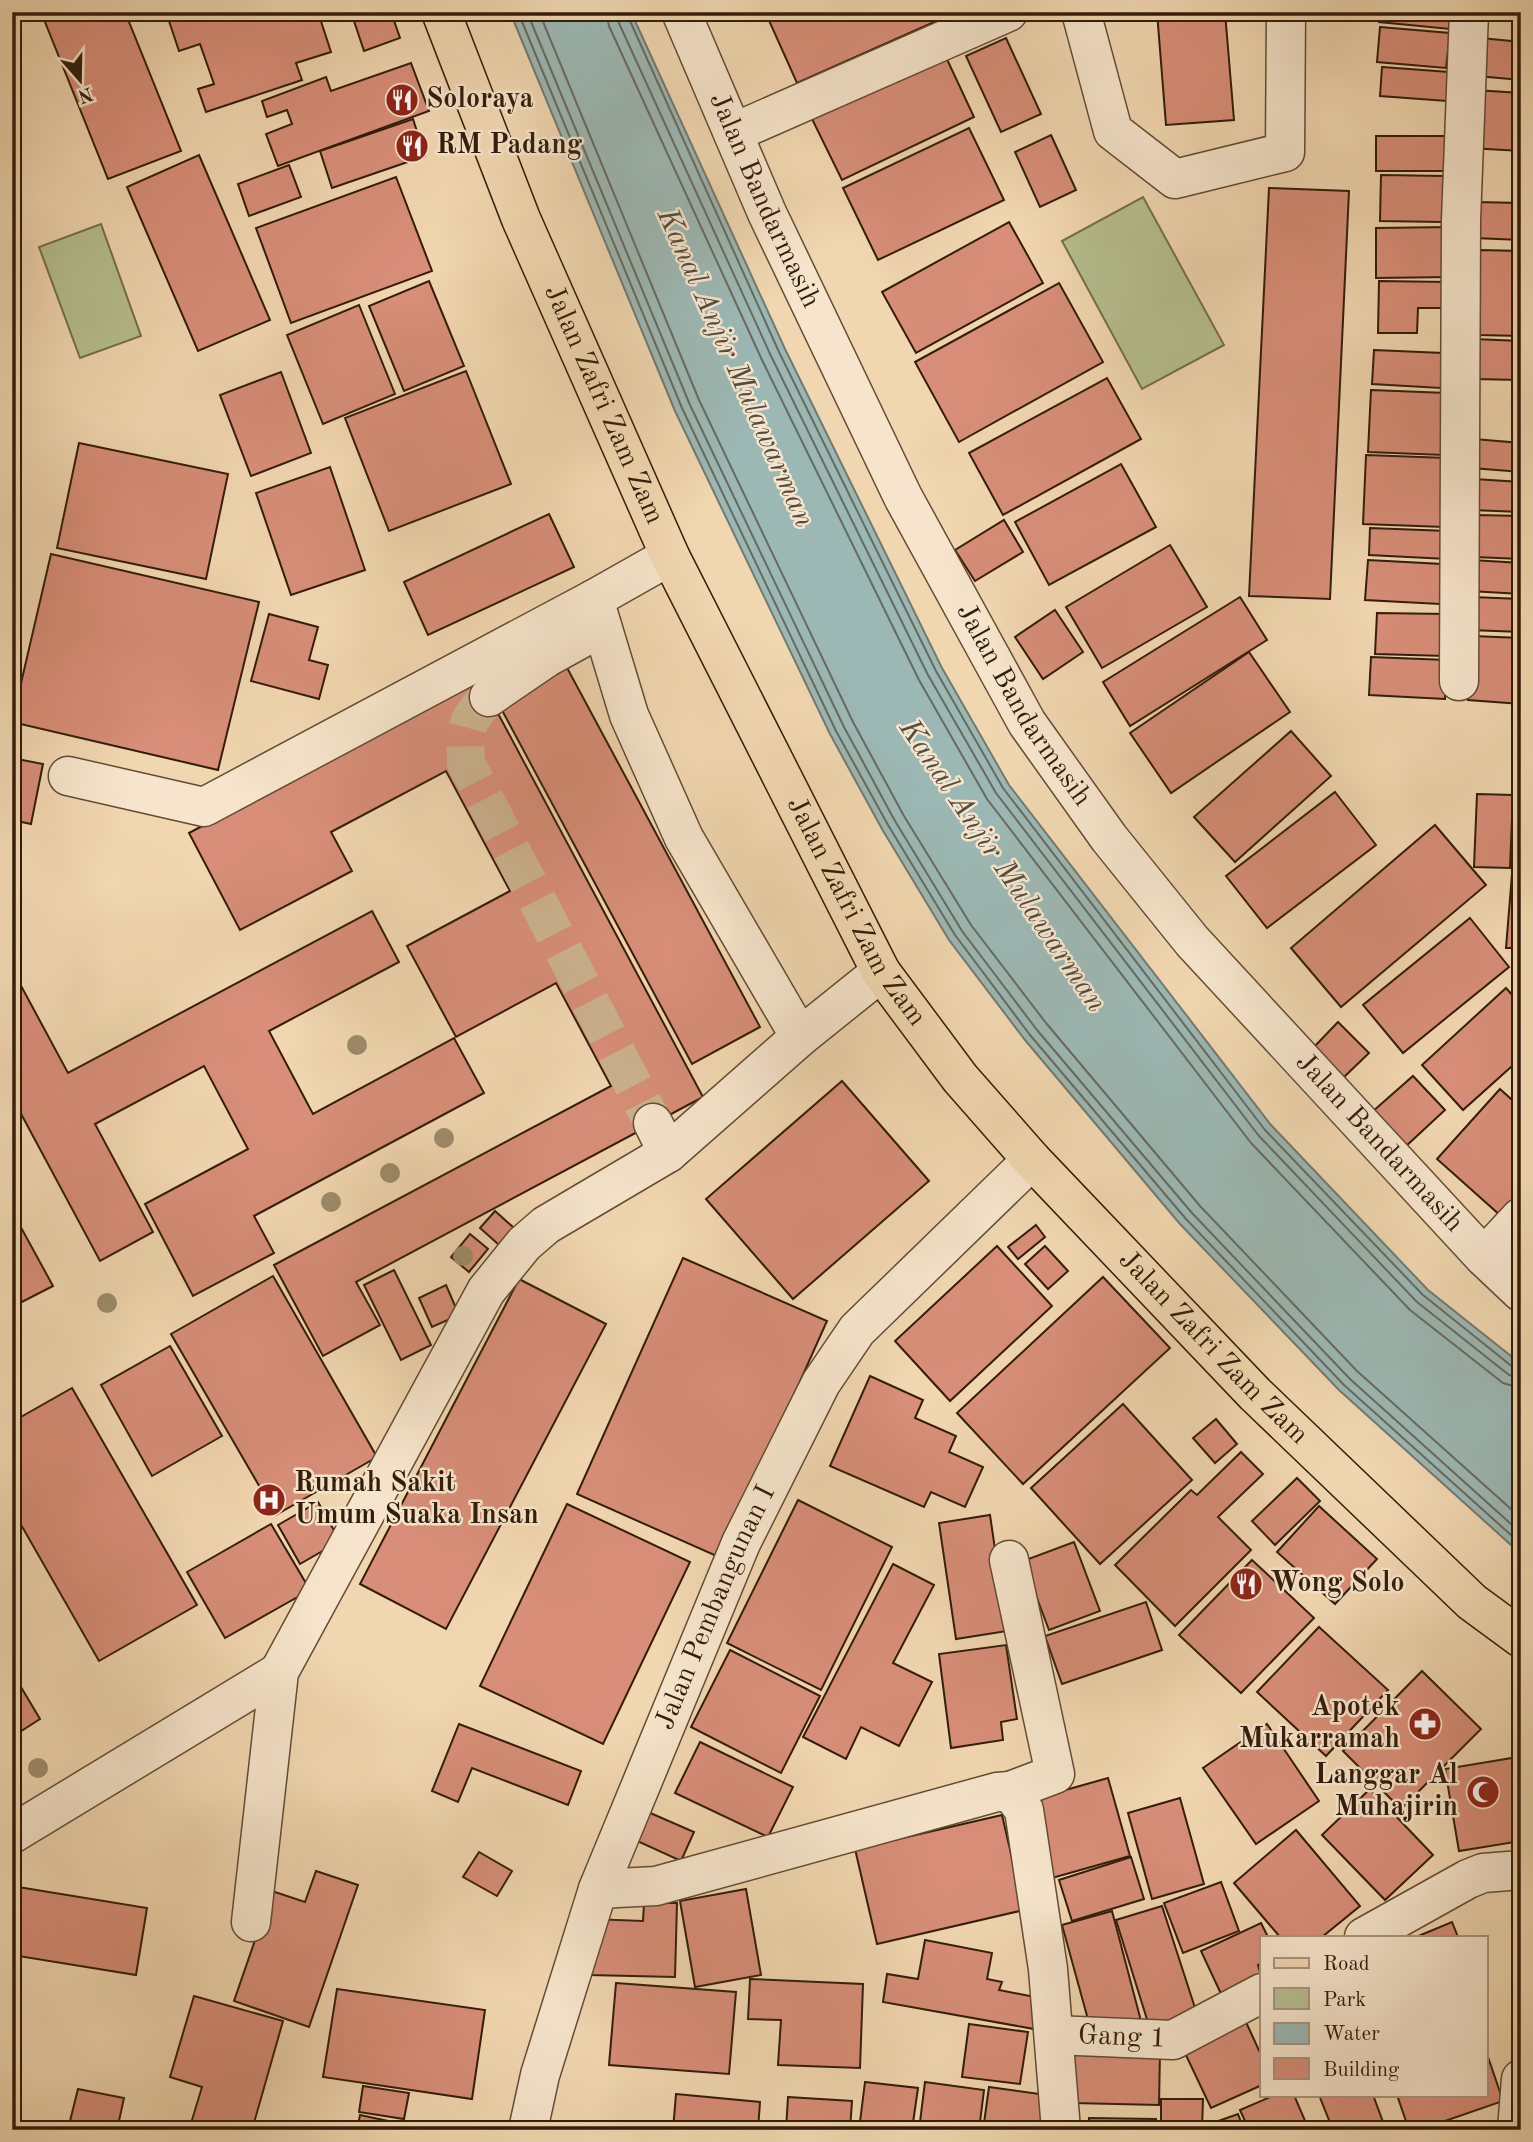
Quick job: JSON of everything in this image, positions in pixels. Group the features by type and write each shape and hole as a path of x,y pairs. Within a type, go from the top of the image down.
{"main road":[{"name":"Jalan Zafri Zam Zam","path":"441,12 521,219 670,556 881,972 960,1078 1032,1160 1255,1394 1472,1602 1521,1638"}],"street":[{"name":"Jalan Bandarmasih","path":"681,12 767,213 903,497 1027,723 1109,838 1192,941 1484,1257 1521,1292"},
{"path":"733,133 1008,12"},
{"path":"1081,12 1113,131 1175,179 1285,152 1286,12"},
{"path":"1460,681 1461,220 1469,12"},
{"path":"489,697 545,658 670,556"},
{"path":"68,776 204,807 598,613"},
{"path":"598,613 629,715 684,838 800,1037"},
{"path":"251,1922 279,1672 486,1291 524,1244 545,1225 800,1037 881,972"},
{"name":"Jalan Pembangunan I","path":"528,2130 540,2075 597,1889 741,1543 821,1383 858,1330 1032,1160"},
{"path":"1484,1257 1521,1217"},
{"path":"597,1889 656,1886 997,1792 1010,1791 1055,1774 1009,1560"},
{"path":"12,1834 279,1672"},
{"path":"1010,1791 1024,1810 1048,1969 1061,2130"},
{"path":"1366,1936 1468,1879 1483,1873 1521,1870"},
{"name":"Gang 1","path":"1054,2035 1173,2040 1260,1994"},
{"path":"1508,2127 1521,2079"}],"green space":[{"path":"1143,197 1224,345 1142,389 1062,241"},
{"path":"101,224 141,336 80,358 39,247"}],"water":[{"name":"Kanal Anjir Mulawarman","path":"510,12 631,12 785,349 942,668 1009,785 1271,1125 1428,1290 1521,1364 1521,1554 1339,1390 1180,1224 1025,1040 949,940 882,829 830,734 675,411"}],"building":[{"path":"41,12 125,12 181,151 108,179"},
{"path":"166,12 318,12 331,52 296,63 302,80 206,112 198,89 214,84 200,44 179,51"},
{"path":"351,12 391,12 400,38 364,51"},
{"path":"776,12 938,12 941,19 797,83 767,16"},
{"path":"1157,12 1225,12 1234,120 1166,125"},
{"path":"1305,12 1357,12 1357,18 1305,15"},
{"path":"1380,12 1452,12 1450,29 1379,22"},
{"path":"1380,27 1450,33 1446,68 1377,62"},
{"path":"1006,38 1041,114 1001,132 966,56"},
{"path":"1481,38 1521,42 1521,80 1477,76"},
{"path":"945,55 974,117 842,180 812,119"},
{"path":"411,63 429,111 278,166 266,134 292,124 287,110 267,117 262,101 326,77 331,91"},
{"path":"1382,67 1449,72 1447,101 1380,96"},
{"path":"1474,90 1521,93 1521,151 1470,148"},
{"path":"413,119 425,156 332,188 320,151"},
{"path":"969,128 1004,200 878,260 843,188"},
{"path":"1051,135 1076,190 1040,207 1015,152"},
{"path":"1376,136 1449,136 1449,171 1376,171"},
{"path":"199,155 270,320 198,351 127,187"},
{"path":"289,165 301,197 249,216 238,184"},
{"path":"1381,175 1444,176 1442,222 1380,221"},
{"path":"396,177 432,271 291,323 256,228"},
{"path":"1269,188 1349,191 1330,599 1249,596"},
{"path":"1476,202 1521,203 1521,240 1474,238"},
{"path":"1009,222 1043,283 916,353 882,292"},
{"path":"1451,227 1451,277 1376,278 1376,228"},
{"path":"1480,250 1521,251 1521,336 1478,335"},
{"path":"429,281 464,366 404,391 369,306"},
{"path":"1379,281 1448,282 1448,308 1418,308 1417,333 1378,333"},
{"path":"1059,283 1103,362 959,442 915,362"},
{"path":"359,305 395,394 323,424 287,335"},
{"path":"1474,339 1521,341 1521,380 1473,379"},
{"path":"1374,350 1443,353 1441,388 1372,384"},
{"path":"466,371 511,484 389,531 345,418"},
{"path":"281,372 311,453 251,476 220,395"},
{"path":"1107,378 1141,439 1003,515 969,453"},
{"path":"1371,390 1447,393 1444,455 1368,452"},
{"path":"1474,439 1521,443 1521,472 1472,468"},
{"path":"79,443 228,474 206,579 57,548"},
{"path":"1366,455 1447,458 1444,527 1363,524"},
{"path":"1121,464 1156,527 1049,585 1015,522"},
{"path":"330,467 365,570 291,595 256,493"},
{"path":"1474,479 1521,482 1521,512 1472,510"},
{"path":"549,514 574,567 428,635 404,582"},
{"path":"1476,515 1521,516 1521,559 1475,557"},
{"path":"1004,520 1023,552 975,581 955,550"},
{"path":"1370,528 1448,531 1447,559 1369,555"},
{"path":"1170,545 1207,607 1102,668 1066,607"},
{"path":"51,554 259,602 218,770 12,722"},
{"path":"1368,560 1442,564 1440,604 1365,600"},
{"path":"1472,560 1521,563 1521,594 1470,591"},
{"path":"1240,597 1267,640 1130,726 1103,682"},
{"path":"1472,597 1521,599 1521,632 1470,630"},
{"path":"1055,610 1083,652 1043,679 1015,637"},
{"path":"1377,613 1447,614 1445,656 1375,654"},
{"path":"269,614 318,627 309,660 328,665 319,699 251,681"},
{"path":"1472,636 1521,638 1521,704 1468,700"},
{"path":"1249,652 1290,712 1171,793 1130,733"},
{"path":"1371,657 1447,660 1445,699 1369,695"},
{"path":"565,664 760,1027 692,1064 497,701"},
{"path":"479,678 703,1097 356,1282 380,1325 323,1356 274,1265 611,1086 556,983 456,1037 407,946 510,891 446,771 331,832 352,871 240,930 189,833"},
{"path":"1291,731 1331,776 1235,862 1194,817"},
{"path":"12,758 43,764 31,824 12,820"},
{"path":"1335,792 1376,845 1267,928 1226,876"},
{"path":"1477,794 1513,795 1510,868 1474,867"},
{"path":"1435,825 1486,885 1341,1007 1291,948"},
{"path":"1512,874 1521,875 1521,948 1506,948"},
{"path":"372,911 399,962 269,1031 313,1114 454,1038 484,1093 254,1216 274,1253 193,1296 145,1204 248,1149 204,1066 95,1124 153,1232 100,1261 12,1097 12,969 68,1073"},
{"path":"1470,918 1509,967 1403,1053 1363,1005"},
{"path":"1506,988 1521,1005 1521,1058 1463,1110 1422,1065"},
{"path":"1338,1022 1369,1053 1343,1078 1313,1048"},
{"path":"1413,1076 1445,1110 1405,1147 1372,1112"},
{"path":"842,1081 929,1181 793,1299 706,1199"},
{"path":"1500,1089 1521,1108 1521,1194 1501,1216 1437,1159"},
{"path":"12,1211 53,1286 12,1307"},
{"path":"495,1211 522,1235 507,1252 480,1228"},
{"path":"1036,1225 1045,1237 1018,1259 1008,1247"},
{"path":"470,1234 488,1249 469,1272 451,1257"},
{"path":"997,1246 1052,1306 950,1401 895,1341"},
{"path":"1045,1246 1068,1271 1048,1289 1025,1264"},
{"path":"683,1258 827,1321 721,1558 577,1494"},
{"path":"394,1270 431,1345 401,1360 364,1285"},
{"path":"273,1276 377,1457 276,1515 171,1334"},
{"path":"1103,1277 1170,1348 1023,1484 957,1413"},
{"path":"519,1279 606,1324 446,1629 360,1584"},
{"path":"446,1285 459,1315 432,1327 419,1298"},
{"path":"170,1346 222,1436 152,1476 101,1385"},
{"path":"870,1376 923,1400 915,1418 956,1436 949,1452 983,1467 965,1507 931,1492 924,1507 830,1466"},
{"path":"72,1388 197,1605 99,1661 12,1509 12,1422"},
{"path":"1123,1404 1192,1480 1100,1564 1031,1488"},
{"path":"1216,1419 1237,1444 1215,1463 1193,1438"},
{"path":"1241,1452 1263,1474 1218,1517 1251,1550 1175,1626 1115,1565 1191,1490 1197,1495"},
{"path":"1297,1478 1320,1501 1275,1545 1252,1521"},
{"path":"798,1500 892,1547 821,1690 727,1643"},
{"path":"318,1502 340,1541 300,1564 278,1525"},
{"path":"567,1504 690,1562 603,1744 480,1686"},
{"path":"1319,1506 1377,1559 1335,1604 1277,1552"},
{"path":"990,1515 1007,1631 956,1639 939,1523"},
{"path":"271,1524 310,1590 225,1638 187,1572"},
{"path":"1074,1542 1100,1611 1049,1630 1023,1561"},
{"path":"1252,1560 1314,1618 1241,1693 1179,1635"},
{"path":"893,1564 934,1585 893,1663 932,1682 899,1746 861,1727 846,1759 803,1737"},
{"path":"1146,1602 1162,1650 1062,1684 1045,1636"},
{"path":"1319,1627 1388,1690 1326,1756 1257,1692"},
{"path":"1006,1645 1017,1719 1001,1722 1003,1740 951,1748 939,1654"},
{"path":"730,1650 820,1696 781,1773 691,1727"},
{"path":"1422,1671 1481,1729 1401,1809 1343,1751"},
{"path":"12,1672 40,1719 12,1737"},
{"path":"459,1724 581,1771 568,1805 472,1768 458,1802 432,1791"},
{"path":"1267,1724 1319,1801 1256,1844 1203,1768"},
{"path":"700,1742 793,1787 768,1837 675,1793"},
{"name":"Langgar Al Muhajirin","path":"1512,1758 1521,1814 1521,1841 1459,1851 1445,1769"},
{"path":"1108,1778 1130,1856 1052,1878 1030,1800"},
{"path":"1370,1789 1433,1855 1385,1900 1322,1835"},
{"path":"1180,1798 1204,1884 1152,1899 1128,1813"},
{"path":"648,1812 694,1832 681,1861 635,1840"},
{"path":"1002,1815 1024,1910 877,1944 855,1849"},
{"path":"1296,1830 1360,1906 1323,1936 1279,1936 1234,1883"},
{"path":"479,1852 512,1871 497,1896 463,1877"},
{"path":"1131,1857 1144,1899 1072,1921 1059,1880"},
{"path":"316,1871 358,1885 309,2027 234,2001 272,1891 305,1902"},
{"path":"1221,1882 1239,1931 1183,1953 1164,1903"},
{"path":"12,1886 147,1908 136,1975 12,1955"},
{"path":"746,1889 761,1975 695,1987 680,1901"},
{"path":"644,1903 677,1903 675,1977 589,1975 590,1919 643,1921"},
{"path":"1162,1906 1197,2014 1150,2029 1116,1920"},
{"path":"1112,1911 1141,2021 1092,2034 1062,1925"},
{"path":"1452,1922 1458,1936 1418,1936"},
{"path":"1261,1923 1268,1936 1260,1936 1260,1980 1222,1996 1201,1951"},
{"path":"925,1940 992,1953 987,1979 1002,1982 999,1990 1040,1998 1034,2029 883,2002 887,1974 918,1979"},
{"path":"750,1979 863,1984 860,2068 778,2065 781,2020 748,2019"},
{"path":"616,1983 736,1992 729,2074 609,2065"},
{"path":"337,1989 485,2010 472,2099 323,2077"},
{"path":"194,1996 283,2021 252,2130 189,2130 202,2087 170,2077"},
{"path":"1246,2022 1260,2053 1260,2086 1211,2108 1184,2051"},
{"path":"969,2024 1028,2032 1020,2084 962,2077"},
{"path":"1074,2049 1160,2051 1159,2105 1073,2103"},
{"path":"1488,2057 1503,2101 1419,2130 1409,2130 1397,2096 1488,2096"},
{"path":"865,2082 918,2088 912,2130 859,2130"},
{"path":"925,2082 984,2090 979,2130 919,2130"},
{"path":"363,2086 409,2093 404,2119 359,2112"},
{"path":"989,2087 1047,2095 1043,2130 983,2130"},
{"path":"78,2089 124,2098 117,2130 68,2129"},
{"path":"676,2094 760,2102 758,2130 673,2130"},
{"path":"1273,2096 1294,2096 1309,2130 1249,2130 1240,2110"},
{"path":"1319,2096 1373,2096 1386,2130 1333,2130"},
{"path":"788,2097 852,2101 850,2130 786,2130"},
{"path":"1161,2099 1203,2099 1202,2130 1161,2130"},
{"path":"1238,2114 1244,2130 1207,2130 1207,2125"},
{"path":"360,2115 431,2130 357,2130"},
{"path":"1089,2118 1156,2119 1156,2130 1089,2130"}],"tunnel":[{"path":"489,697 470,720 466,763 653,1123"}],"place":[{"name":"Soloraya","path":"402,100"},
{"name":"RM Padang","path":"412,146"},
{"name":"Rumah Sakit Umum Suaka Insan","path":"269,1500"},
{"name":"Wong Solo","path":"1246,1584"},
{"name":"Apotek Mukarramah","path":"1425,1724"},
{"name":"Langgar Al Muhajirin","path":"1483,1792"}]}
